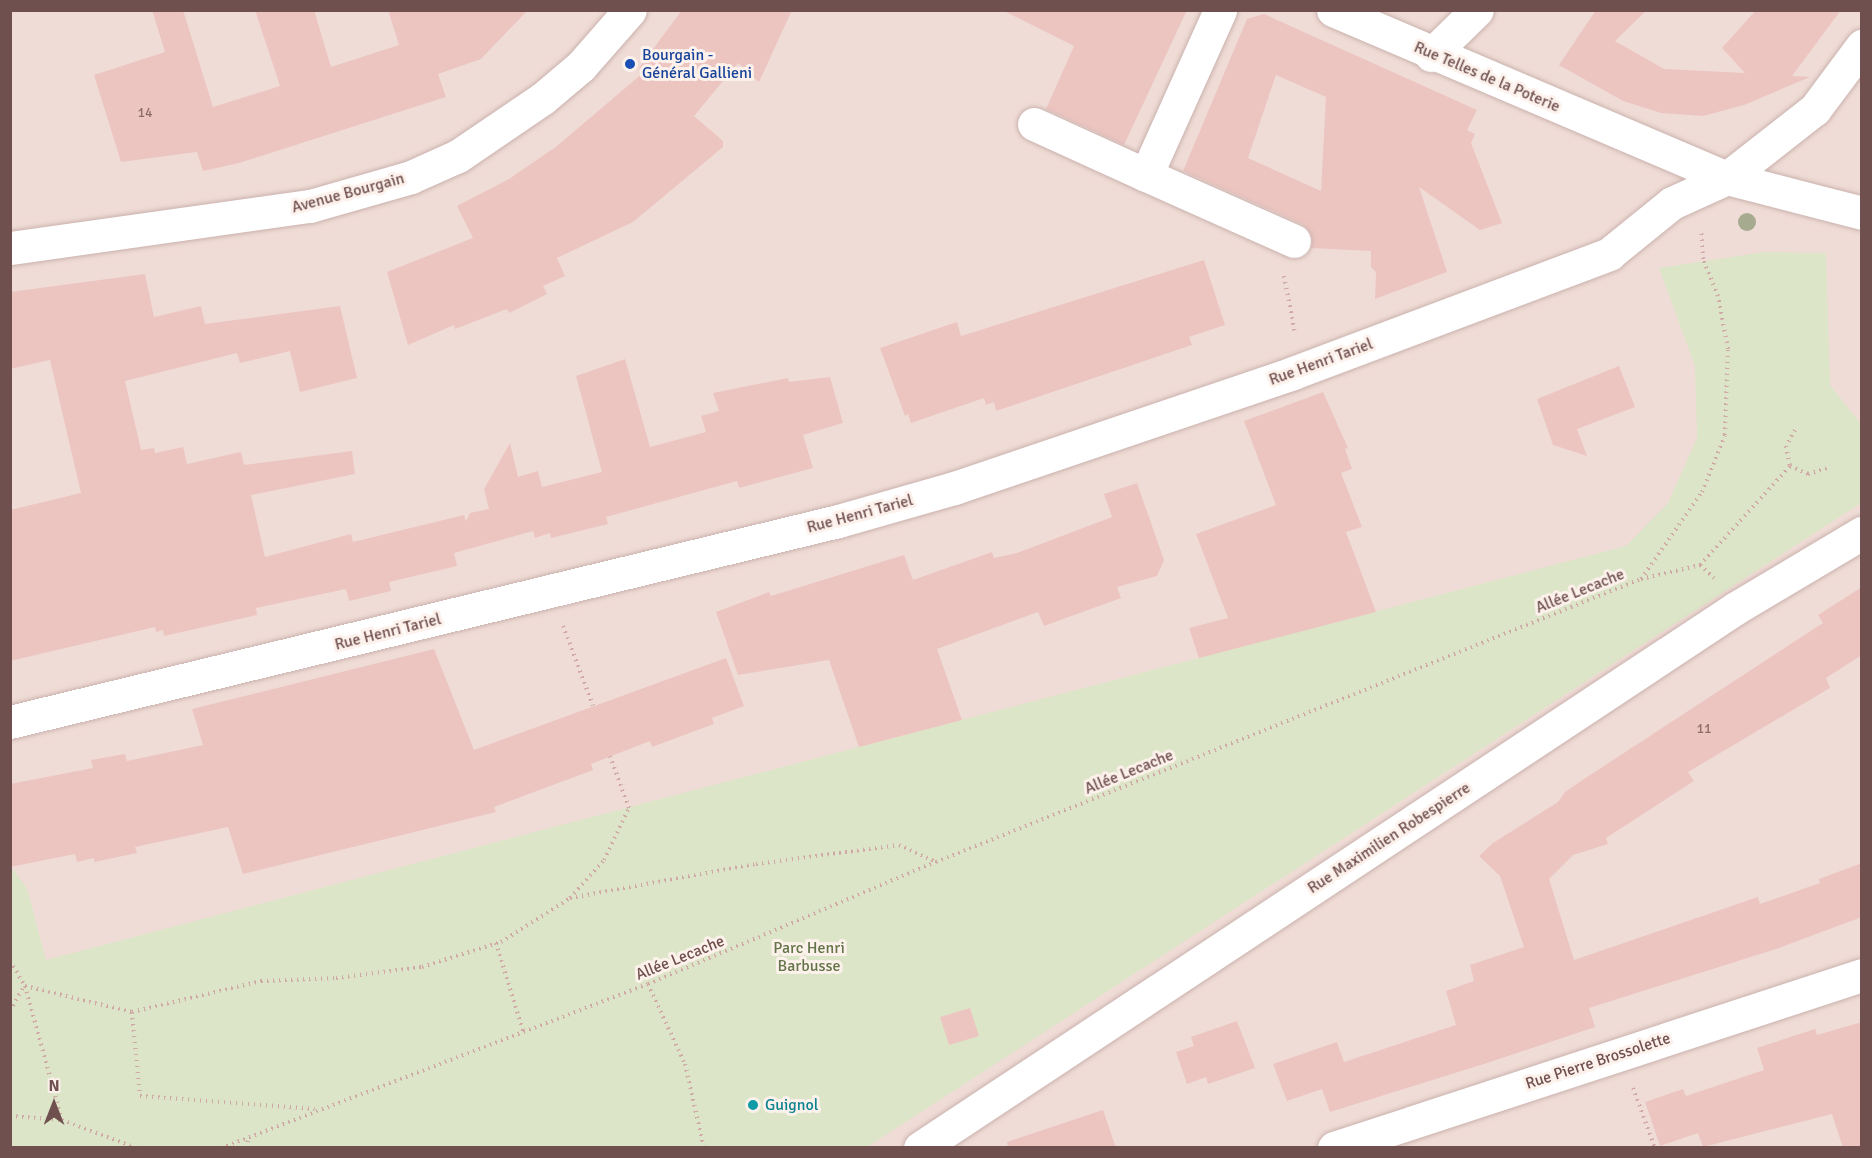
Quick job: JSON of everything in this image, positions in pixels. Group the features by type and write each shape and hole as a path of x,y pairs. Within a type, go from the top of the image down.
{"street":[{"name":"Avenue Bourgain","path":"10,248 310,206 411,177 458,156 542,99 581,66 630,10"},
{"path":"1146,175 1220,10"},
{"name":"Rue Telles de la Poterie","path":"1333,10 1431,55 1727,178 1862,213"},
{"path":"1431,55 1477,10"},
{"name":"Rue Henri Tariel","path":"10,722 550,592 954,488 1306,368 1609,254 1672,203 1727,178 1815,109 1862,46"},
{"path":"1034,124 1294,241"},
{"name":"Rue Maximilien Robespierre","path":"920,1148 1736,608 1862,532"},
{"name":"Rue Pierre Brossolette","path":"1334,1148 1862,975"}],"path":[{"name":"Allée Lecache","path":"221,1148 648,984 936,862 1641,579 1702,492 1725,435 1728,349 1718,296 1703,259 1700,219 1727,178"},
{"path":"1281,272 1288,281 1294,329 1306,368"},
{"path":"1790,465 1786,446 1795,430"},
{"path":"1641,579 1700,565 1790,465"},
{"path":"1790,465 1809,474 1828,468"},
{"path":"1700,565 1728,592 1736,608"},
{"path":"550,592 593,706"},
{"path":"25,986 132,1012 261,981 336,978 422,967 496,943 570,898 604,860 629,808 610,756"},
{"path":"570,898 756,864 899,845 936,862"},
{"path":"496,943 523,1031"},
{"path":"10,961 25,986 62,1120"},
{"path":"648,984 685,1064 704,1148"},
{"path":"10,1011 25,986"},
{"path":"132,1012 140,1096 317,1110"},
{"path":"1621,1053 1654,1148"},
{"path":"10,1116 62,1120 137,1148"},
{"path":"246,1148 249,1136"}],"shaded area":[{"path":"11,11 1861,11 1861,1147 11,1147"}],"green space":[{"name":"Parc Henri Barbusse","path":"1765,252 1826,253 1830,385 1861,424 1861,503 867,1147 11,1147 10,866 27,888 46,960 1626,546 1668,503 1697,438 1695,366 1659,268"}],"building":[{"path":"152,10 183,10 213,107 280,86 255,10 314,10 331,67 399,45 388,10 528,10 481,59 438,74 446,97 239,163 203,171 197,152 121,162 94,75 165,52"},
{"path":"682,10 792,10 759,82 738,63 694,116 723,141 723,147 633,222 557,258 565,276 543,286 547,294 509,313 507,309 455,329 454,325 408,345 387,272 473,238 457,206 509,179 557,146 644,72 639,68"},
{"path":"1002,10 1187,10 1124,145 1046,109 1074,46"},
{"path":"1596,10 1647,10 1615,41 1664,69 1745,73 1722,48 1756,10 1841,10 1792,76 1810,77 1744,105 1703,116 1661,113 1623,101 1559,65"},
{"path":"1264,14 1477,110 1467,130 1475,134 1471,143 1502,223 1480,230 1419,187 1447,272 1375,299 1376,272 1371,267 1371,251 1311,248 1309,231 1302,224 1183,171 1247,19","holes":["1276,75 1326,97 1321,191 1248,158"]},
{"path":"1204,260 1225,325 1189,337 1192,345 996,411 994,402 986,405 984,398 911,423 908,414 905,416 880,348 957,322 961,336"},
{"path":"145,274 154,317 201,306 205,324 340,306 357,378 300,392 290,351 240,363 237,353 125,381 141,450 154,448 155,453 183,447 187,464 241,452 244,465 352,451 355,474 251,495 265,557 351,534 353,542 464,515 466,521 470,513 489,509 484,489 510,443 518,477 538,471 542,487 602,472 576,376 625,359 650,447 706,432 701,416 719,411 713,393 788,378 789,382 830,377 843,423 803,435 813,468 739,488 737,481 606,517 608,524 551,538 550,533 535,538 533,531 454,553 457,566 389,582 391,591 349,601 346,589 256,608 257,615 164,636 163,630 156,632 155,627 10,661 10,510 81,493 50,360 10,369 10,292"},
{"path":"1619,366 1635,407 1577,429 1587,456 1553,445 1537,399"},
{"path":"1323,392 1348,448 1345,449 1352,469 1341,473 1362,527 1346,532 1376,612 1199,658 1189,628 1228,618 1196,534 1276,505 1244,421"},
{"path":"1137,483 1164,560 1157,576 1117,587 1121,598 1044,626 1038,612 937,649 962,720 859,747 829,660 738,675 716,612 769,592 771,596 904,555 913,580 992,552 994,558 1017,553 1112,517 1104,494"},
{"path":"1862,587 1862,655 1826,678 1830,688 1688,772 1694,781 1606,838 1608,844 1573,855 1549,879 1574,960 1758,897 1760,904 1820,883 1819,879 1862,863 1862,917 1776,949 1589,1008 1595,1027 1487,1063 1330,1112 1322,1089 1287,1101 1273,1064 1337,1042 1344,1062 1456,1025 1446,991 1474,981 1470,965 1524,947 1500,876 1479,856 1493,843 1558,802 1565,792 1584,779 1823,623 1818,615"},
{"path":"434,649 474,750 726,658 744,706 712,718 714,724 652,747 650,741 591,764 593,770 494,807 496,812 243,874 228,827 135,847 137,853 94,862 94,858 77,862 75,854 10,867 10,784 93,768 91,760 125,754 127,761 203,745 192,709"},
{"path":"970,1008 979,1036 949,1045 940,1017"},
{"path":"1237,1021 1255,1068 1208,1084 1206,1077 1187,1084 1176,1052 1194,1046 1191,1037"},
{"path":"1862,1022 1862,1148 1843,1148 1832,1114 1703,1147 1698,1133 1660,1146 1645,1102 1683,1089 1686,1096 1764,1070 1757,1048 1815,1029 1817,1035"},
{"path":"1103,1110 1116,1148 1008,1148 1007,1142"}],"place":[{"name":"Bourgain - Général Gallieni","path":"630,64"},
{"name":"Guignol","path":"753,1105"}]}
